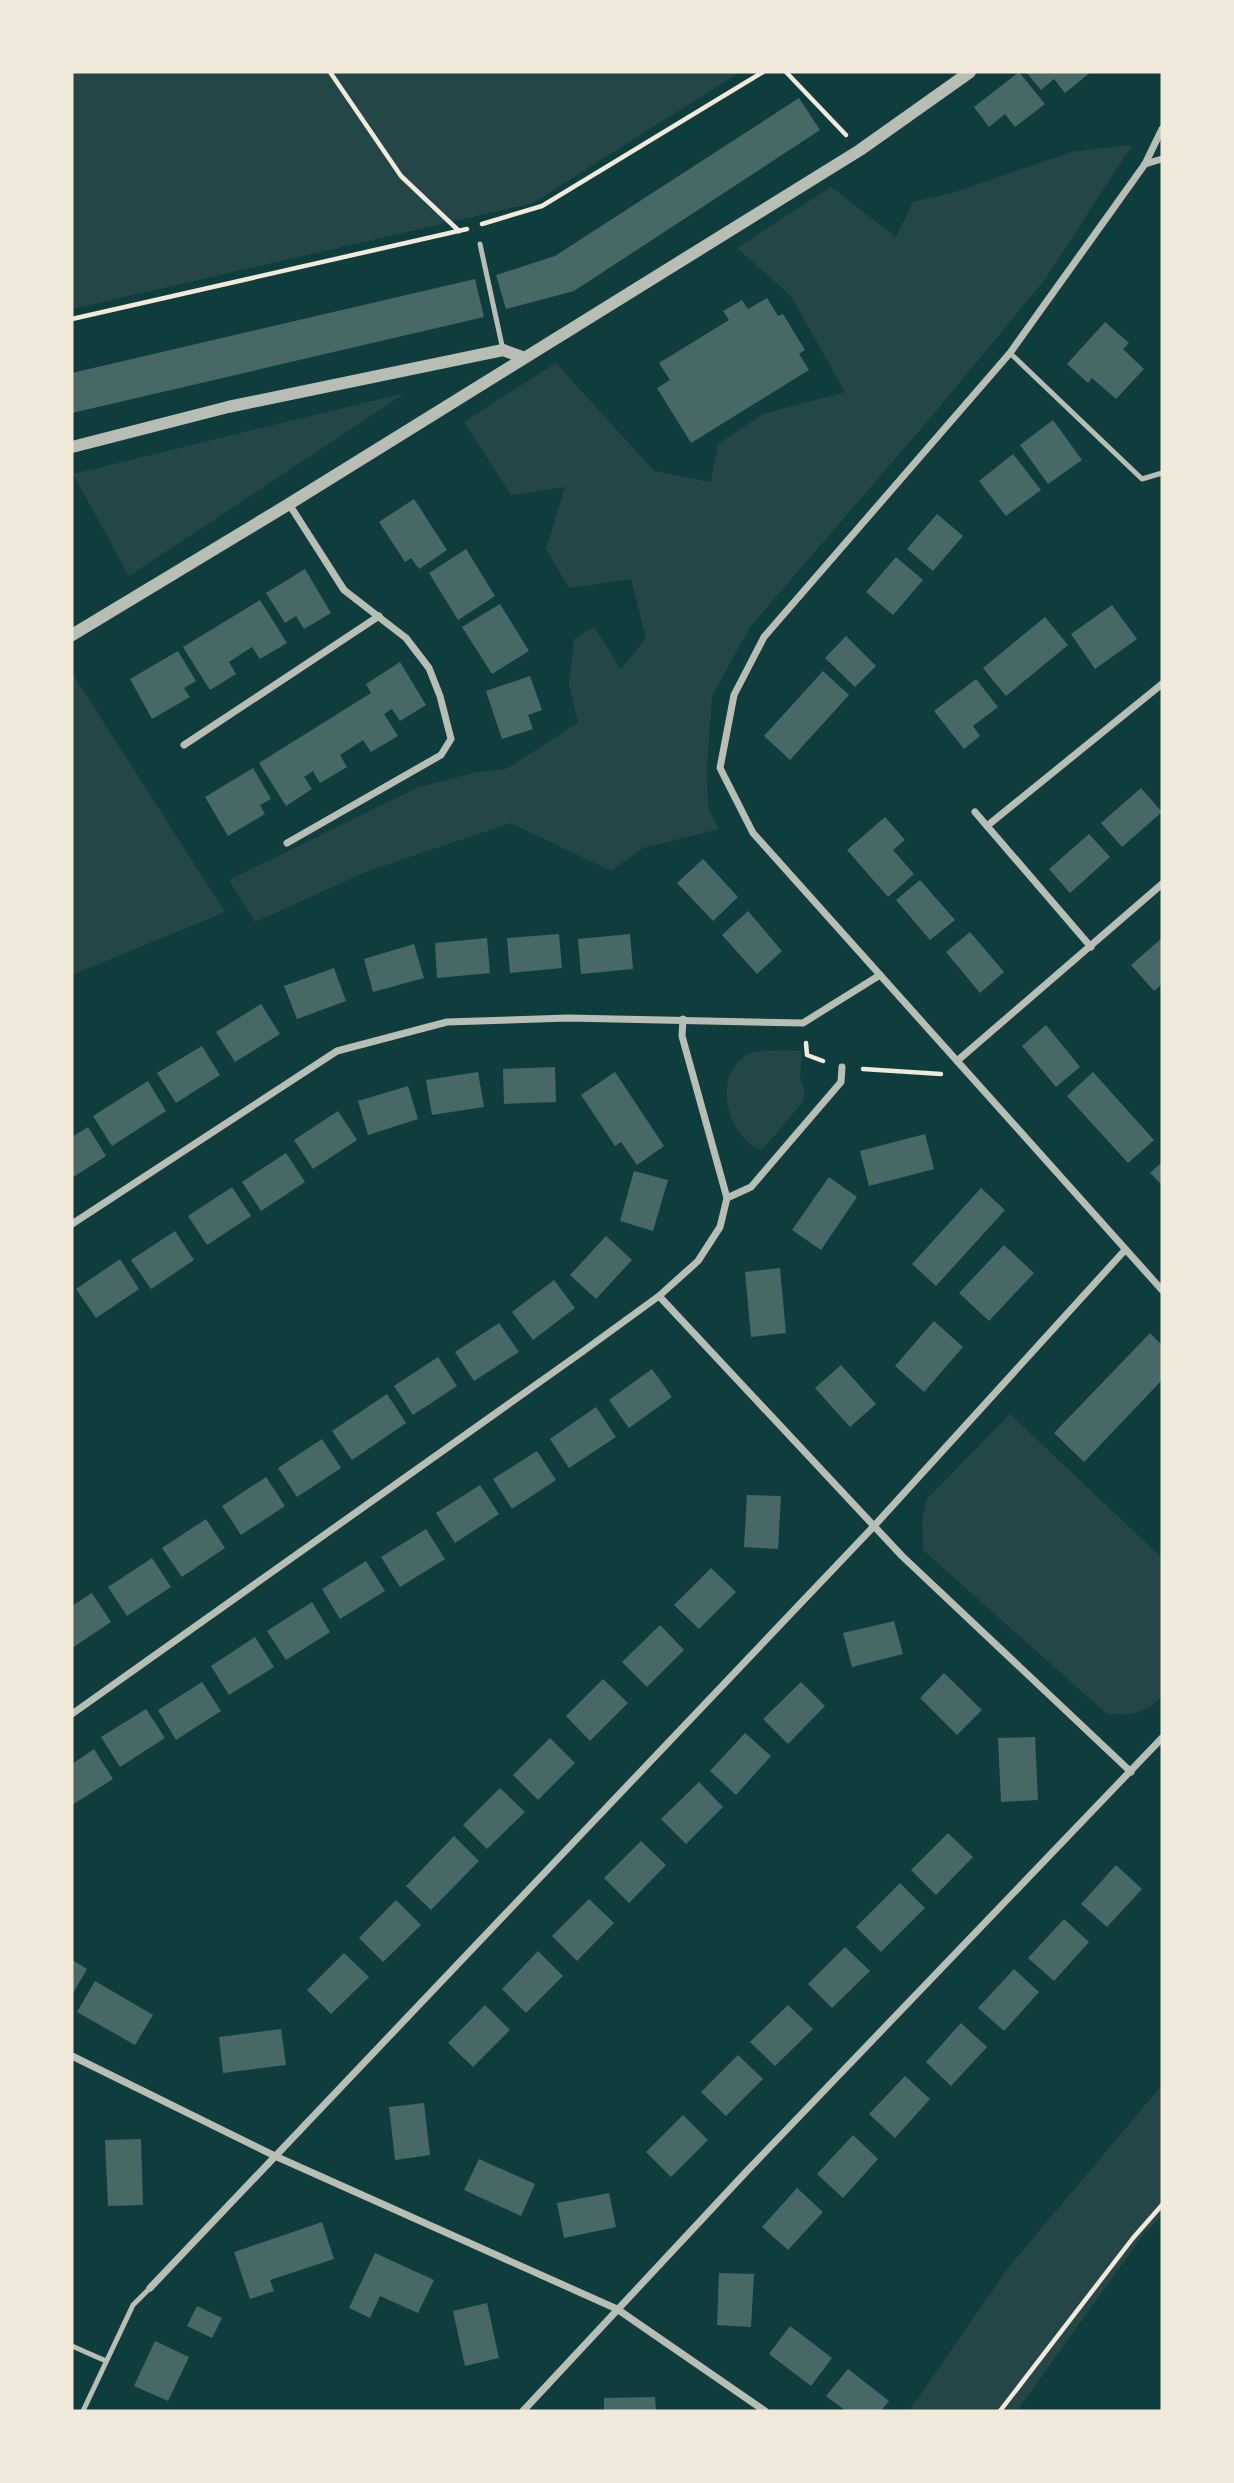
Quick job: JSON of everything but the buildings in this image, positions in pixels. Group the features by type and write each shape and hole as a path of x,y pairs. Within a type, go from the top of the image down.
{"street":[{"path":"72,635 289,504 522,357 860,150 970,72"},
{"path":"1162,129 1145,164 1010,353 764,636 734,695 720,768 753,832 1162,1290"},
{"path":"1145,164 1162,159"},
{"path":"72,447 228,407 503,350 522,357"},
{"path":"287,843 441,755 451,739 440,696 429,668 406,639 344,590 289,504"},
{"path":"184,745 379,617"},
{"path":"986,826 1162,684"},
{"path":"975,812 1091,947"},
{"path":"957,1061 1162,884"},
{"path":"72,1224 337,1051 447,1022 568,1018 803,1023 880,975"},
{"path":"72,1714 659,1296 698,1261 720,1227 727,1198 682,1036 683,1019"},
{"path":"727,1198 751,1187 841,1082 842,1067"},
{"path":"150,2288 875,1525 1125,1250"},
{"path":"659,1296 912,1566 1131,1772"},
{"path":"523,2411 1162,1738"},
{"path":"72,2056 275,2156 617,2309 765,2411"}],"lane":[{"path":"480,244 503,350"},
{"path":"1010,353 1142,479 1162,473"},
{"path":"83,2411 133,2305 150,2288"},
{"path":"72,2346 106,2361"}],"path":[{"path":"330,72 401,176 460,231 480,244"},
{"path":"72,319 460,231 542,206 763,72"},
{"path":"786,72 860,150"},
{"path":"803,1023 807,1055 842,1067 970,1076"},
{"path":"1000,2411 1133,2238 1162,2205"}],"shaded area":[{"path":"72,72 740,72 533,203 72,309"},
{"path":"1132,145 1046,278 932,416 750,627 712,696 707,766 708,808 719,829 643,848 611,871 511,823 368,871 255,922 229,880 419,787 477,772 506,769 578,723 569,685 574,639 594,627 621,669 646,638 631,579 569,588 546,549 565,487 511,495 464,422 556,363 654,471 711,482 718,444 763,414 845,392 791,296 737,248 831,187 896,237 913,202 955,192 1075,151"},
{"path":"405,393 129,576 73,474"},
{"path":"72,673 225,912 72,975"},
{"path":"802,1051 800,1079 805,1093 803,1102 762,1150 740,1133 732,1120 727,1090 730,1076 737,1063 753,1052"},
{"path":"1010,1414 1162,1558 1162,1696 1144,1710 1130,1714 1107,1714 923,1550 922,1520 927,1499"},
{"path":"1162,2085 1162,2216 1143,2235 1017,2411 909,2411 1008,2268"}]}
